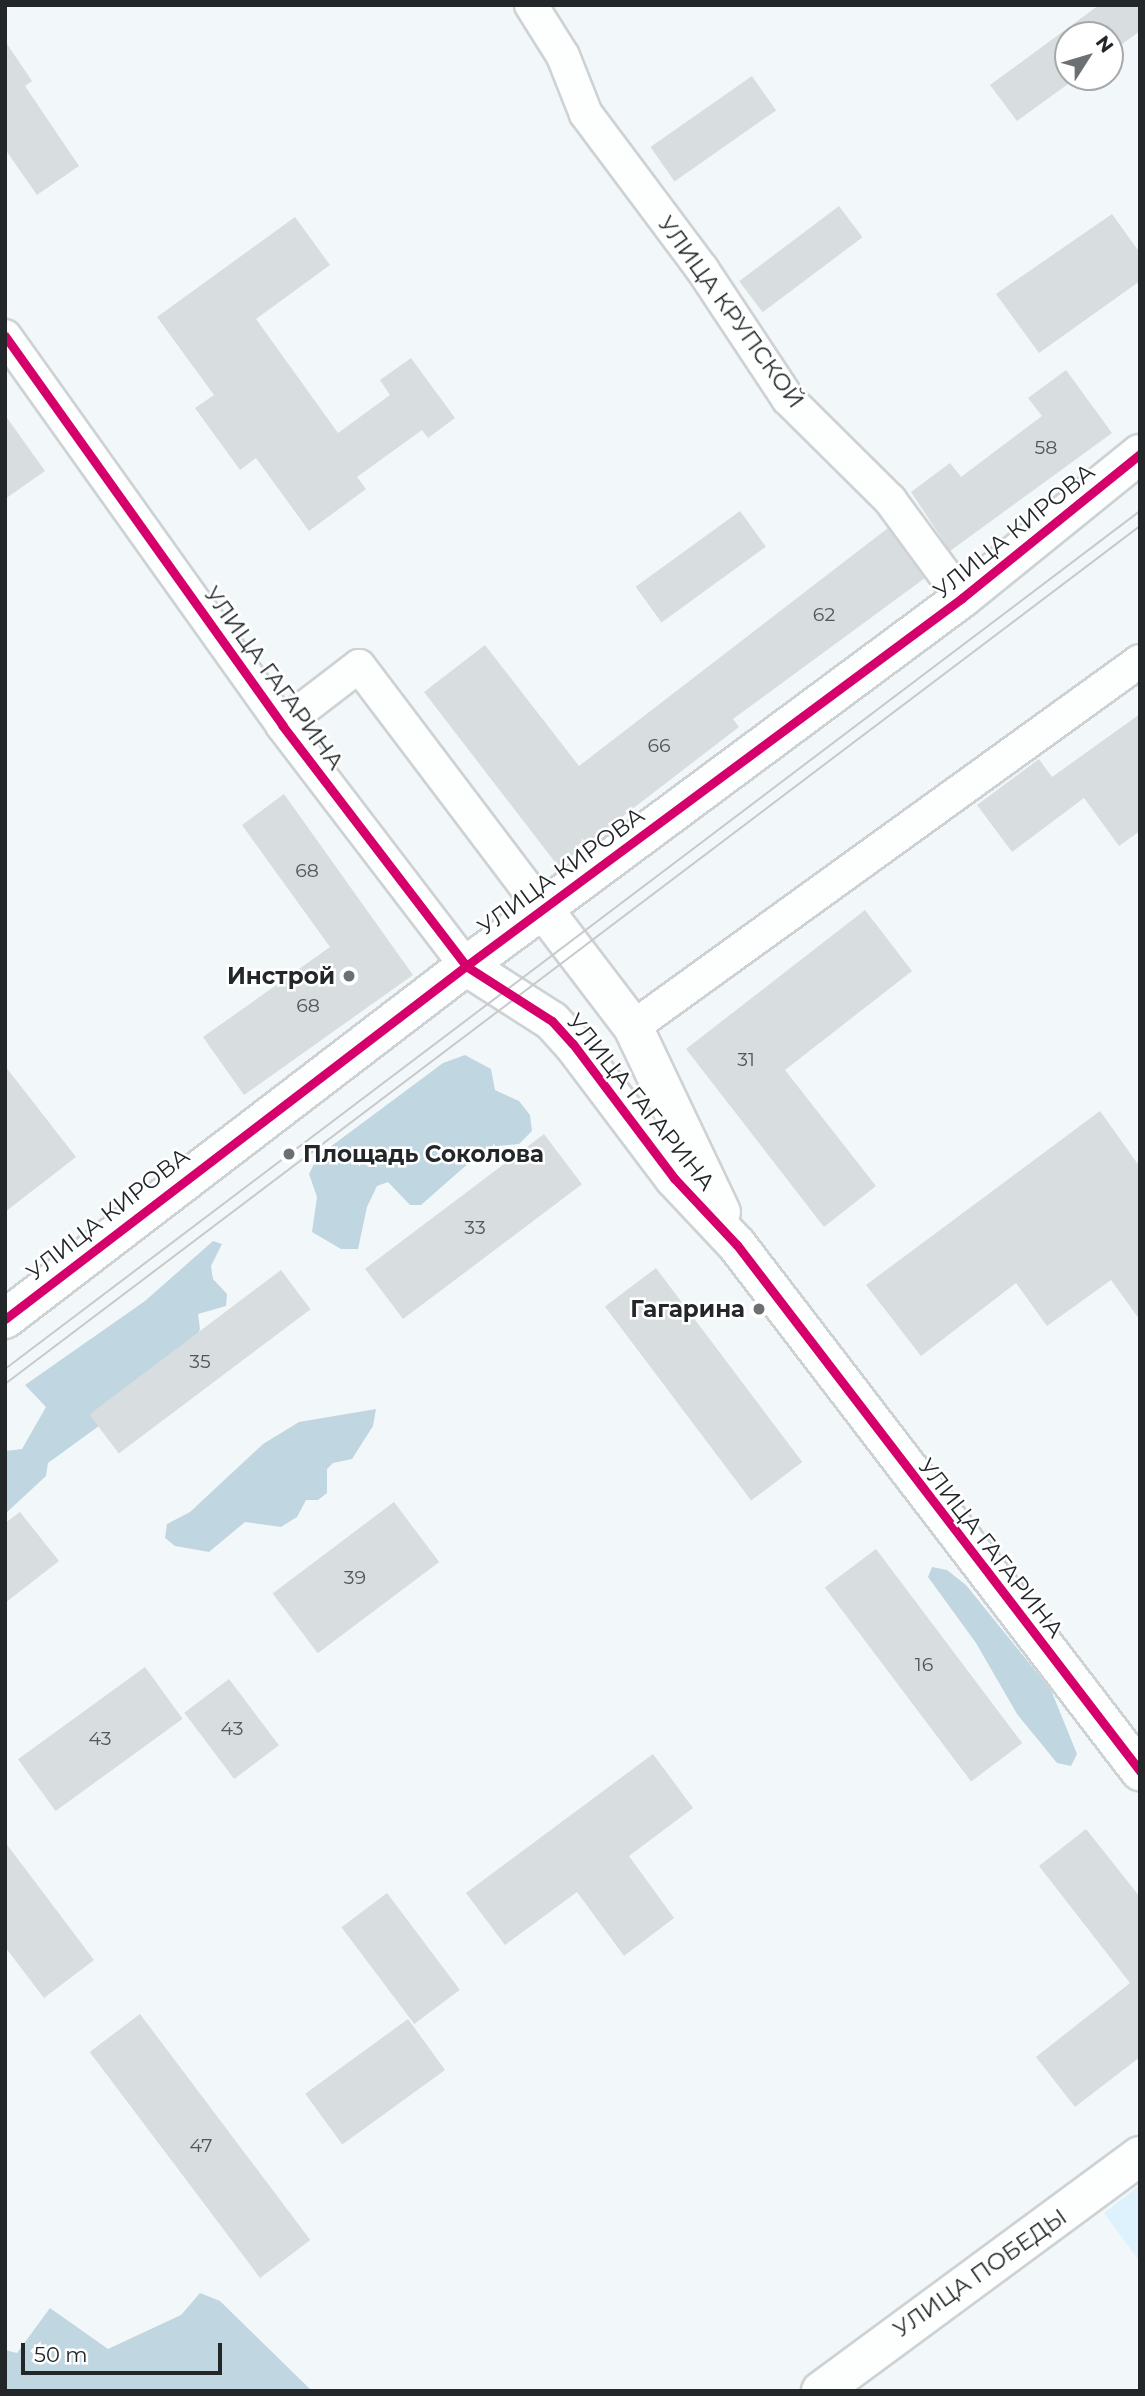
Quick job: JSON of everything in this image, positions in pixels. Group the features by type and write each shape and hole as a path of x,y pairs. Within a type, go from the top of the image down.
{"street":[{"name":"УЛИЦА КРУПСКОЙ","path":"531,5 563,55 586,114 702,268 788,399 890,500 962,597"},
{"name":"УЛИЦА ГАГАРИНА","path":"5,336 282,725 466,966 552,1021 674,1178 737,1245 1140,1771"},
{"name":"УЛИЦА КИРОВА","path":"5,1319 466,966 962,597 1140,454"},
{"path":"633,1027 1140,661"},
{"name":"УЛИЦА ГАГАРИНА","path":"282,725 359,666 633,1027 737,1245"},
{"name":"УЛИЦА ПОБЕДЫ","path":"821,2391 1140,2156"}],"shaded area":[{"path":"465,1055 491,1069 495,1090 519,1101 530,1115 532,1131 519,1144 487,1147 421,1205 410,1205 388,1182 377,1186 367,1207 358,1249 341,1249 312,1232 317,1197 309,1174 318,1156 443,1063"},
{"path":"213,1241 222,1244 211,1266 213,1279 227,1294 226,1306 198,1314 200,1329 187,1362 48,1463 46,1476 5,1514 5,1451 22,1449 46,1407 25,1385 145,1301"},
{"path":"376,1409 373,1426 352,1459 333,1463 327,1469 327,1493 318,1500 306,1500 297,1517 281,1527 245,1522 209,1552 175,1546 165,1538 167,1524 190,1512 263,1444 299,1422"},
{"path":"932,1567 947,1570 966,1585 1051,1690 1077,1754 1071,1766 1057,1763 1017,1714 976,1643 928,1577"},
{"path":"1140,2185 1140,2262 1104,2213"},
{"path":"200,2293 220,2301 312,2391 5,2391 5,2350 17,2353 50,2308 108,2349 181,2315"}],"building":[{"path":"1099,5 1140,5 1140,31 1124,43 1124,21 1077,21"},
{"path":"1054,38 1054,91 1058,91 1017,121 990,85"},
{"path":"5,41 32,81 25,86 79,166 37,195 5,149"},
{"path":"752,76 776,110 675,182 650,147"},
{"path":"839,206 862,237 763,312 739,281"},
{"path":"1112,214 1140,253 1140,281 1039,353 996,294"},
{"path":"295,217 330,265 256,319 338,433 390,395 380,380 411,358 455,418 428,438 422,430 357,477 366,489 309,531 256,458 240,470 195,408 214,395 157,317"},
{"path":"1066,370 1112,433 950,551 911,492 950,463 961,477 1042,416 1028,398"},
{"path":"5,415 45,471 5,499"},
{"path":"740,511 766,547 661,622 636,587"},
{"path":"888,528 925,578 733,719 739,727 558,866 424,692 485,645 579,766"},
{"path":"1140,714 1140,831 1119,846 1084,798 1012,852 977,805 1039,759 1052,777"},
{"path":"284,794 413,975 244,1095 203,1037 330,947 242,825"},
{"path":"865,910 912,971 785,1070 876,1186 824,1227 686,1049"},
{"path":"5,1066 76,1157 5,1212"},
{"path":"1100,1111 1140,1167 1140,1320 1111,1280 1047,1326 1016,1283 921,1356 866,1285"},
{"path":"544,1134 582,1184 403,1319 365,1269"},
{"path":"656,1268 802,1462 751,1501 605,1307"},
{"path":"281,1270 310,1309 119,1454 89,1414"},
{"path":"394,1502 439,1562 318,1653 273,1593"},
{"path":"20,1512 59,1561 5,1603 5,1523"},
{"path":"876,1549 1022,1743 971,1782 825,1588"},
{"path":"145,1667 183,1719 56,1811 18,1759"},
{"path":"229,1679 279,1745 234,1779 184,1713"},
{"path":"653,1754 693,1808 629,1856 674,1918 624,1956 577,1892 505,1945 466,1893"},
{"path":"1086,1829 1140,1897 1140,2057 1075,2107 1036,2057 1130,1983 1039,1866"},
{"path":"5,1842 94,1960 44,1998 5,1947"},
{"path":"387,1893 460,1990 414,2024 341,1927"},
{"path":"140,2014 310,2240 260,2278 90,2052"},
{"path":"408,2019 445,2070 342,2145 305,2094"}],"tram line":[{"path":"5,1369 1140,511"},
{"path":"5,1384 1140,526"}],"cycle path":[{"path":"5,336 282,725 466,966 552,1021 573,1044 674,1178 737,1245 1140,1771"},
{"path":"5,1319 466,966 962,598 1140,454"}],"place":[{"name":"Инстрой","path":"349,976"},
{"name":"Площадь Соколова","path":"289,1154"},
{"name":"Гагарина","path":"759,1309"}]}
